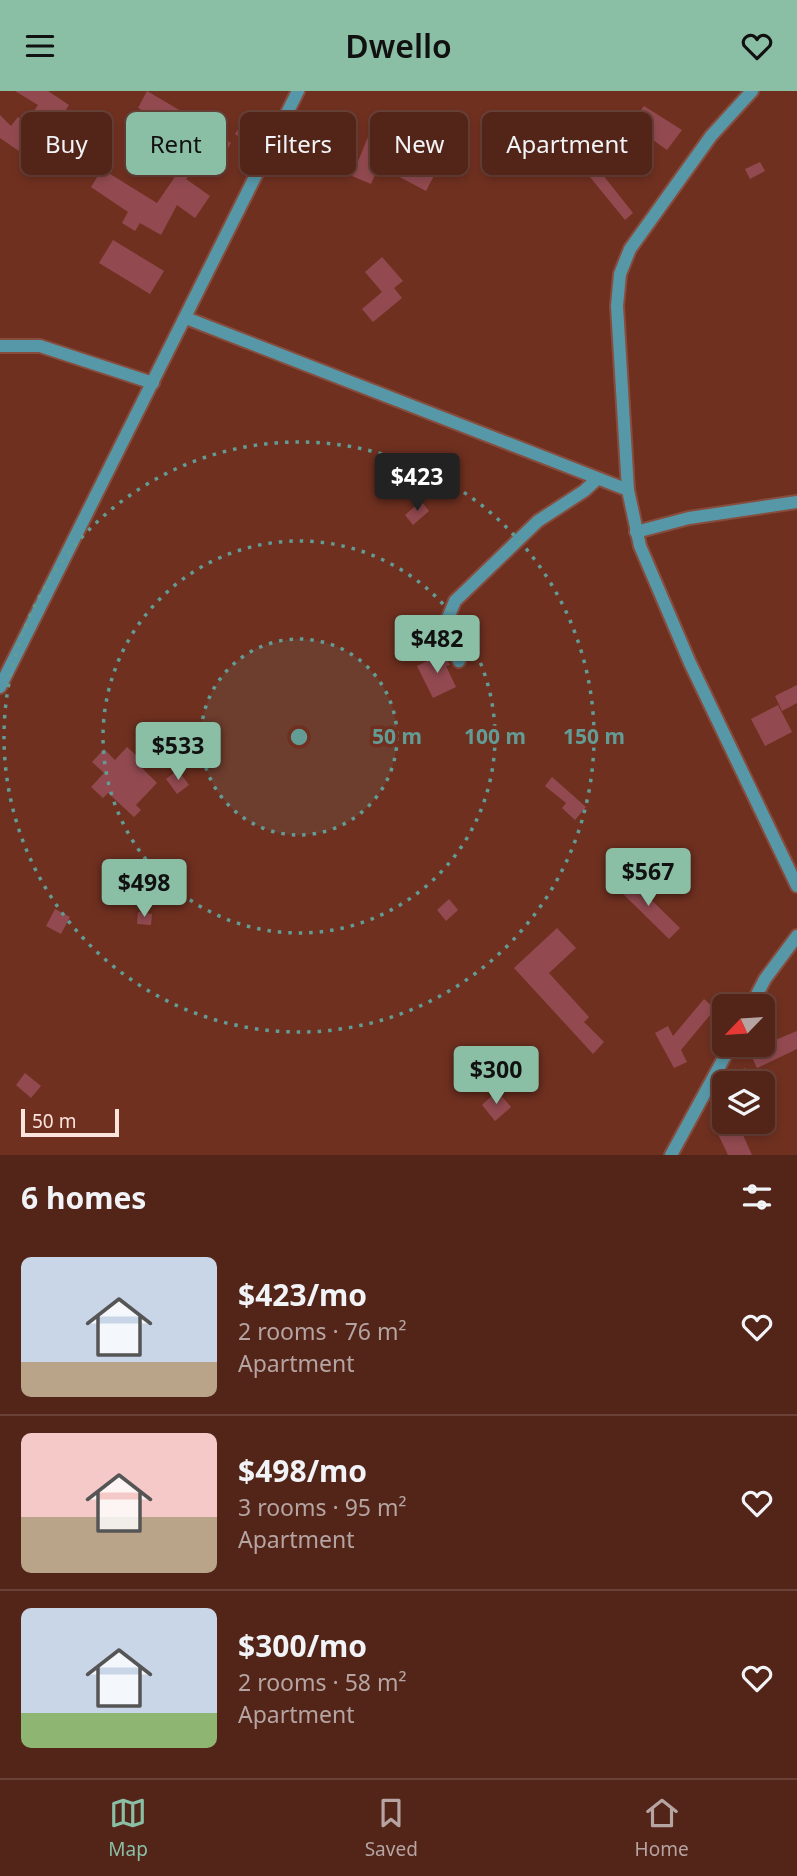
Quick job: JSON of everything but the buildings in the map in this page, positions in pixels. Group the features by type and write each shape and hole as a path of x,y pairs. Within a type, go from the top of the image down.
{"street":[{"path":"0,687 298,91"},
{"path":"752,91 711,136 630,249 620,274 617,306 628,490 636,532 673,626 797,886"},
{"path":"186,317 596,480 628,490"},
{"path":"0,346 40,346 153,383"},
{"path":"458,661 450,638 448,618 455,601 538,521 596,480"},
{"path":"636,532 689,518 797,502"},
{"path":"757,994 797,936"},
{"path":"671,1155 724,1057"}]}
